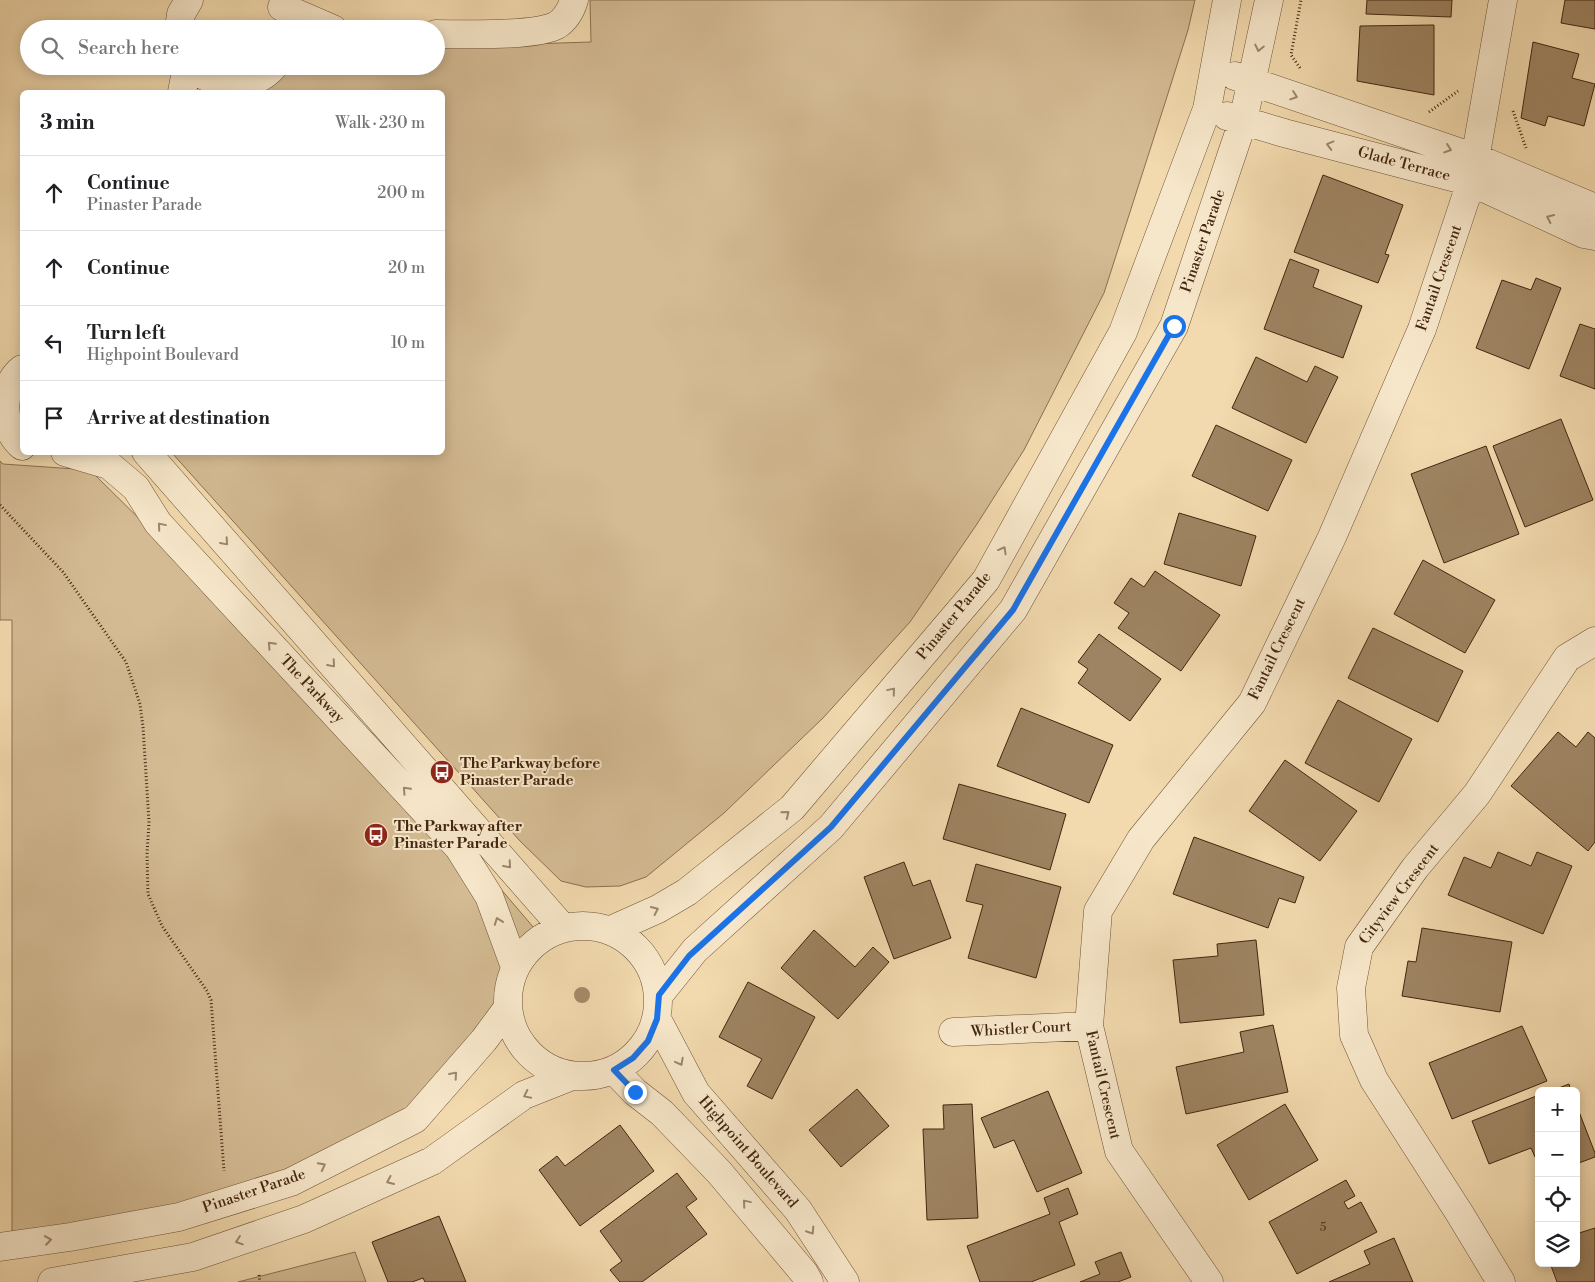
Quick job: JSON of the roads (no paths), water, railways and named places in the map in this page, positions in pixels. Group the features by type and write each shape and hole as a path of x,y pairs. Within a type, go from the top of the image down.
{"street":[{"path":"445,34 536,32 557,25 570,12 574,0"},
{"name":"Pinaster Parade","path":"611,930 662,907 687,892 792,808 986,580 1123,332 1207,109 1227,0"},
{"name":"Pinaster Parade","path":"658,1007 695,950 831,827 1013,610 1174,326 1243,121 1269,0"},
{"name":"Fantail Crescent","path":"1209,1282 1119,1151 1089,1026 1098,911 1140,839 1252,702 1332,537 1422,329 1473,170 1504,0"},
{"path":"282,12 306,20"},
{"name":"Glade Terrace","path":"1214,70 1252,81 1473,170 1595,208"},
{"path":"182,90 185,75"},
{"path":"203,75 222,88 258,79 263,75"},
{"name":"Glade Terrace","path":"1207,109 1243,121 1473,170 1584,234 1595,236"},
{"path":"14,371 5,388 0,409 8,432 20,444"},
{"name":"The Parkway","path":"76,455 109,464 136,488 158,523 459,848 490,896 515,967"},
{"name":"The Parkway","path":"149,455 563,928"},
{"name":"Cityview Crescent","path":"1501,1282 1374,1080 1354,1035 1351,988 1358,946 1415,868 1477,794 1567,658 1595,641"},
{"path":"587,925 611,930 630,940 644,956 654,974 658,1007 648,1041 633,1058 614,1070 594,1076 572,1076 548,1068 528,1053 514,1033 507,1009 508,987 515,967 527,949 543,936 563,928 587,925"},
{"name":"Highpoint Boulevard","path":"658,1007 696,1093 798,1210 845,1282"},
{"name":"Pinaster Parade","path":"0,1247 70,1237 179,1216 290,1182 415,1119 484,1040 507,1009"},
{"name":"Whistler Court","path":"953,1032 1089,1026"},
{"path":"614,1070 635,1092 662,1113 719,1172 804,1272 809,1282"},
{"path":"52,1282 193,1257 304,1219 432,1161 524,1095 572,1076"}],"place":[{"name":"The Parkway before Pinaster Parade","path":"442,772"},
{"name":"The Parkway after Pinaster Parade","path":"376,835"}]}
